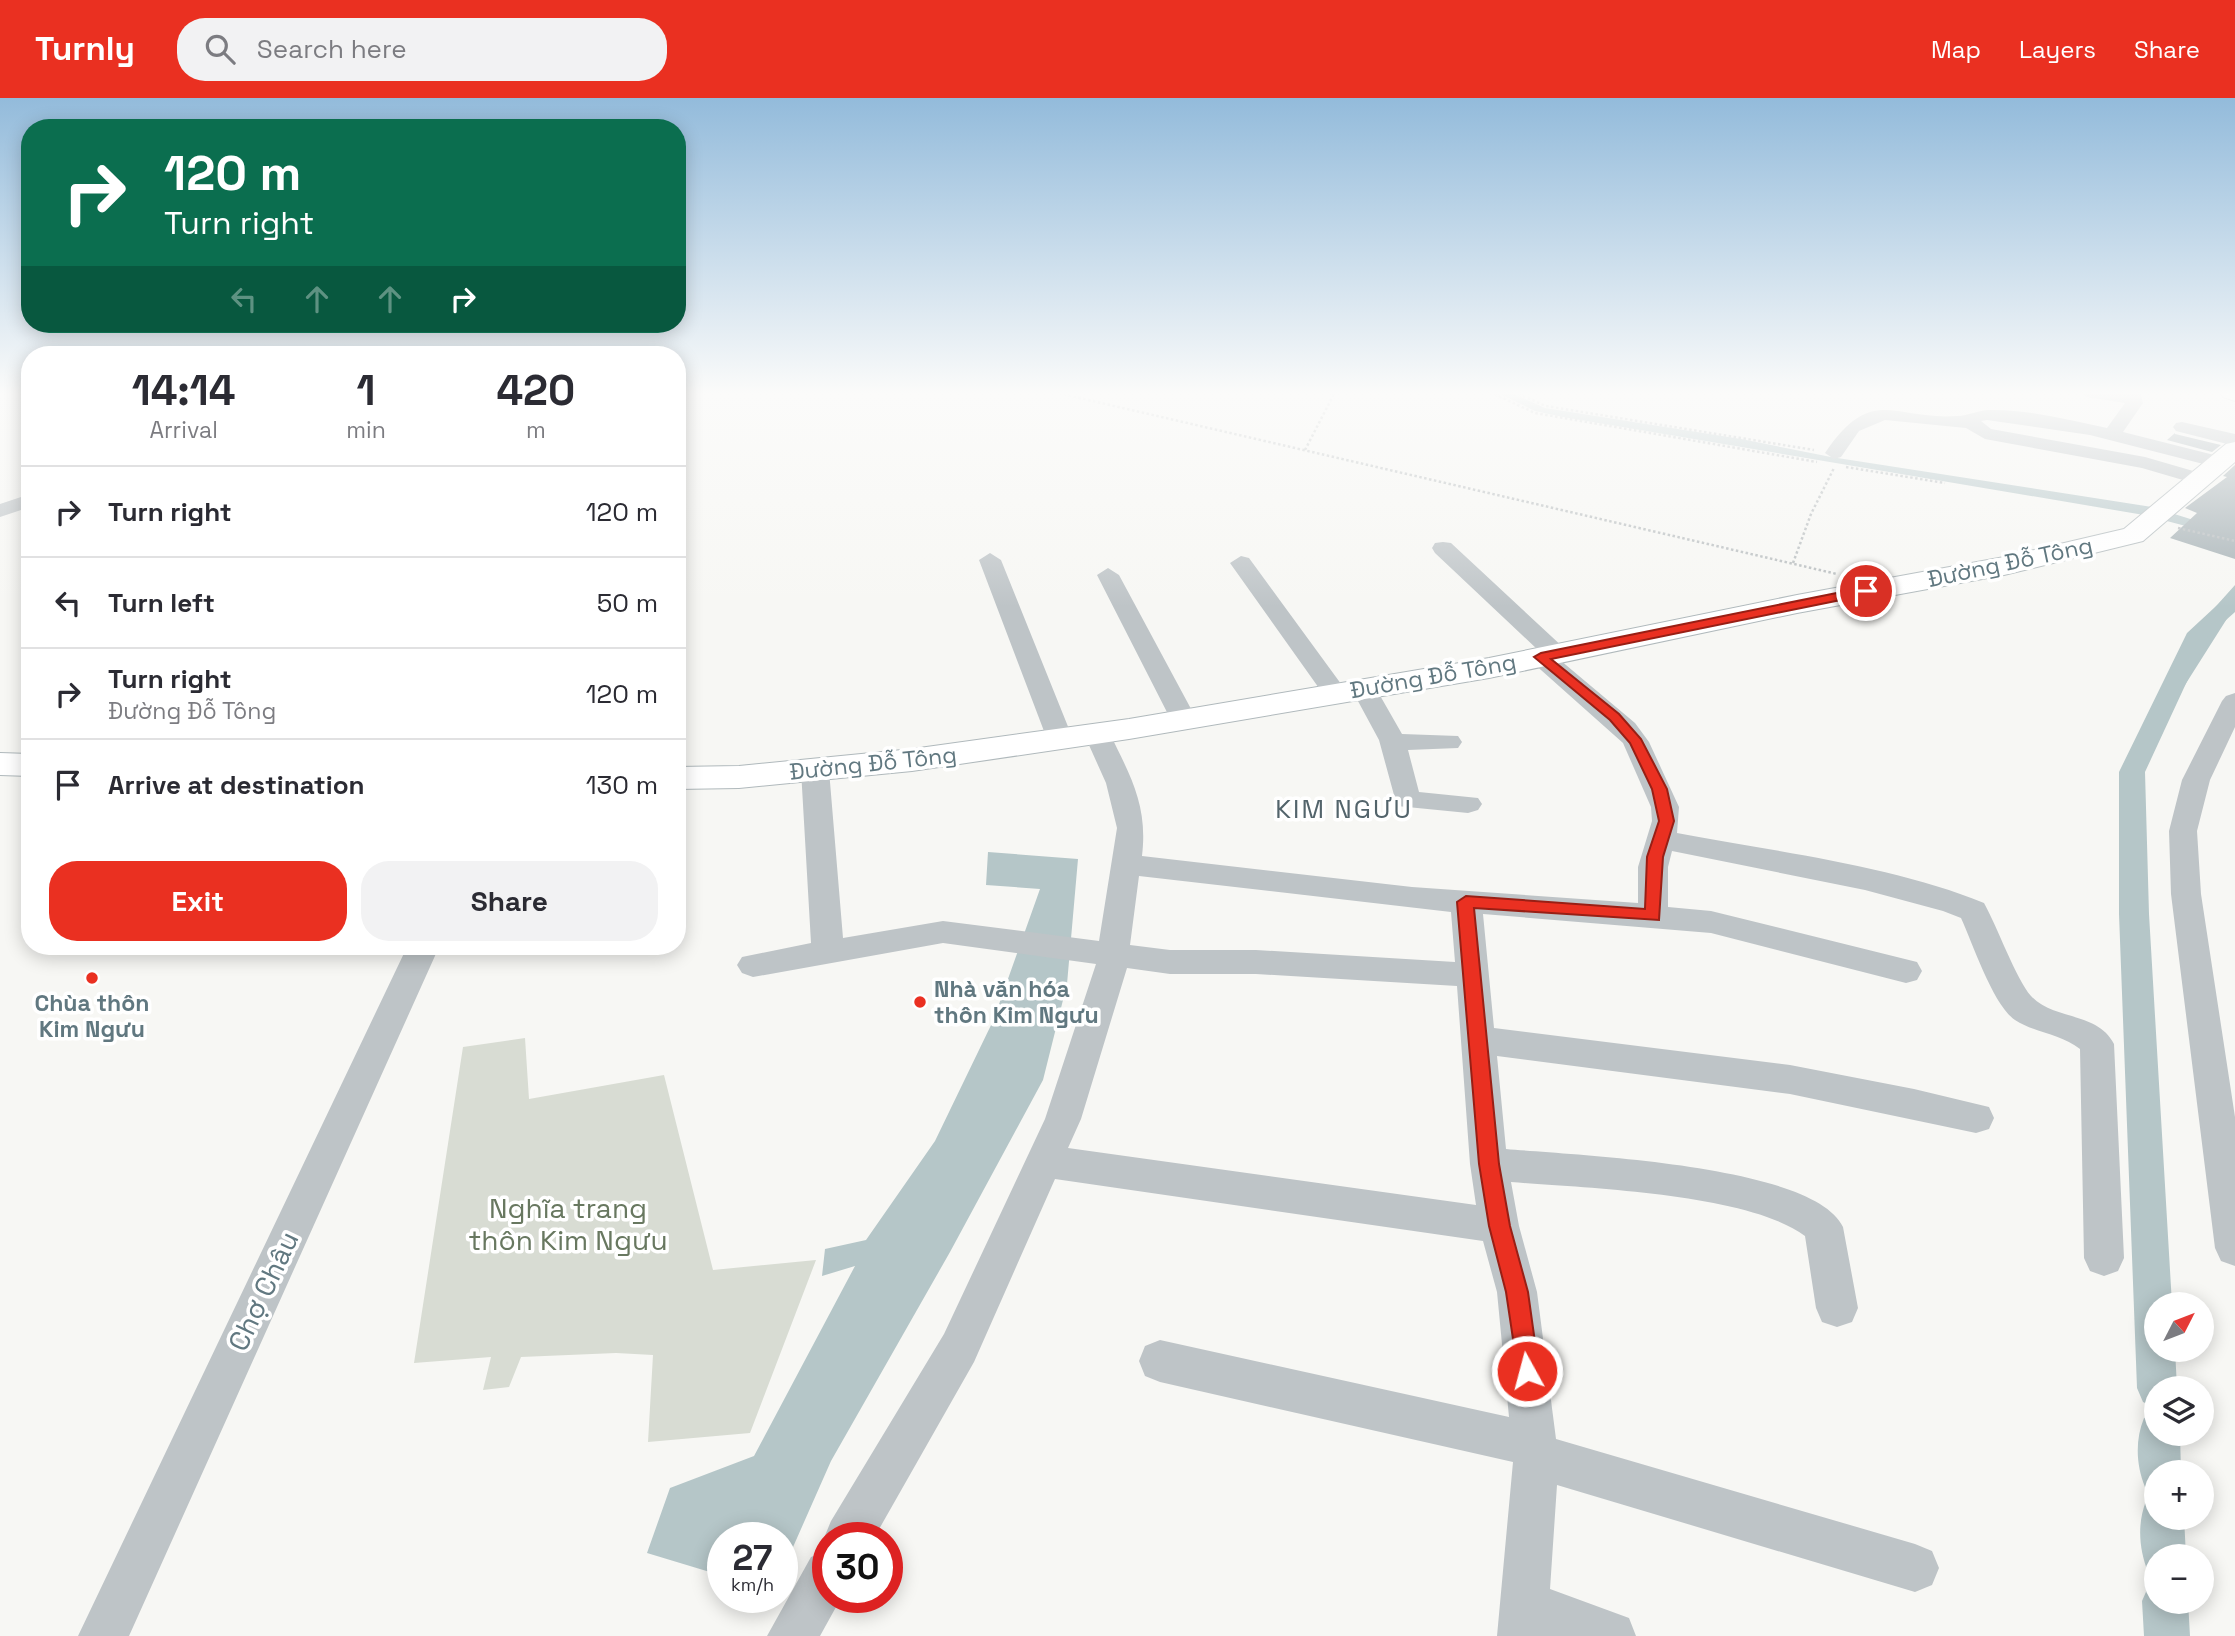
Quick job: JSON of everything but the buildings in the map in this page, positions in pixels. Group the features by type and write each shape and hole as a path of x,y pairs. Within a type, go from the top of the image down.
{"main road":[{"name":"Đường Đỗ Tông","path":"686,778 739,777 815,770 1097,734 1184,720 1548,655 2094,546 2133,535 2217,464"},
{"path":"0,764 21,765"}],"street":[{"path":"0,511 21,503"},
{"path":"1443,548 1548,655 1615,717 1636,742 1665,807 1667,821 1653,867 1653,916"},
{"path":"990,560 1060,739"},
{"path":"1241,563 1392,742 1407,800 1468,804"},
{"path":"1108,575 1184,720"},
{"path":"2235,701 2196,780 2183,831 2186,894 2235,1248"},
{"path":"857,1522 959,1348 1063,1119 1127,864 1130,828 1120,783 1097,734"},
{"path":"1392,742 1448,742"},
{"path":"815,770 828,952"},
{"path":"1660,839 1865,880 1952,902 1973,911 2017,1003 2027,1012 2088,1037 2097,1044 2104,1258"},
{"path":"1127,864 1466,902 1711,922 1906,971"},
{"path":"1466,902 1489,1164 1499,1226 1517,1292 1536,1450 1524,1621 1611,1636"},
{"path":"753,965 943,932 1170,962 1256,962 1472,975"},
{"name":"Chợ Châu","path":"103,1636 419,955"},
{"path":"1477,1040 1706,1065 1885,1097 1976,1118"},
{"path":"1044,1161 1499,1226"},
{"path":"1489,1164 1704,1186 1746,1194 1801,1211 1823,1227 1837,1308"},
{"path":"1160,1362 1536,1450 1915,1568"},
{"path":"792,1636 812,1602"}],"path":[{"path":"1364,464 1889,587"},
{"path":"1793,563 1833,464"},
{"path":"1857,464 1945,483"},
{"path":"2156,517 2235,541"}],"green space":[{"name":"Nghĩa trang thôn Kim Ngưu","path":"525,1038 529,1099 664,1075 713,1270 816,1260 750,1433 648,1442 653,1355 616,1353 521,1357 509,1387 483,1390 491,1357 414,1363 463,1047"}],"shaded area":[{"path":"1840,464 1874,464 2152,507 2235,533 2235,539 2144,515"},
{"path":"2235,585 2235,606 2178,696 2165,690 2193,632"},
{"path":"988,852 1078,859 1067,984 1043,1080 950,1252 831,1461 798,1536 798,1522 707,1522 707,1571 647,1553 670,1488 754,1456 855,1266 822,1276 825,1249 866,1240 935,1141 993,1021 1040,889 986,885"}],"waterway":[{"path":"2156,1376 2134,914 2132,772 2198,633 2235,601"},
{"path":"2159,1446 2160,1460"},
{"path":"2163,1530 2163,1544"},
{"path":"2166,1614 2167,1636"}],"place":[{"name":"Chùa thôn Kim Ngưu","path":"92,978"},
{"name":"Nhà văn hóa thôn Kim Ngưu","path":"920,1002"}],"district":[{"name":"KIM NGƯU","path":"1344,809"}],"route":[{"path":"1527,1371 1517,1292 1499,1226 1489,1164 1466,902 1653,916 1653,867 1667,821 1659,789 1636,742 1615,717 1541,657 1866,591"}]}
